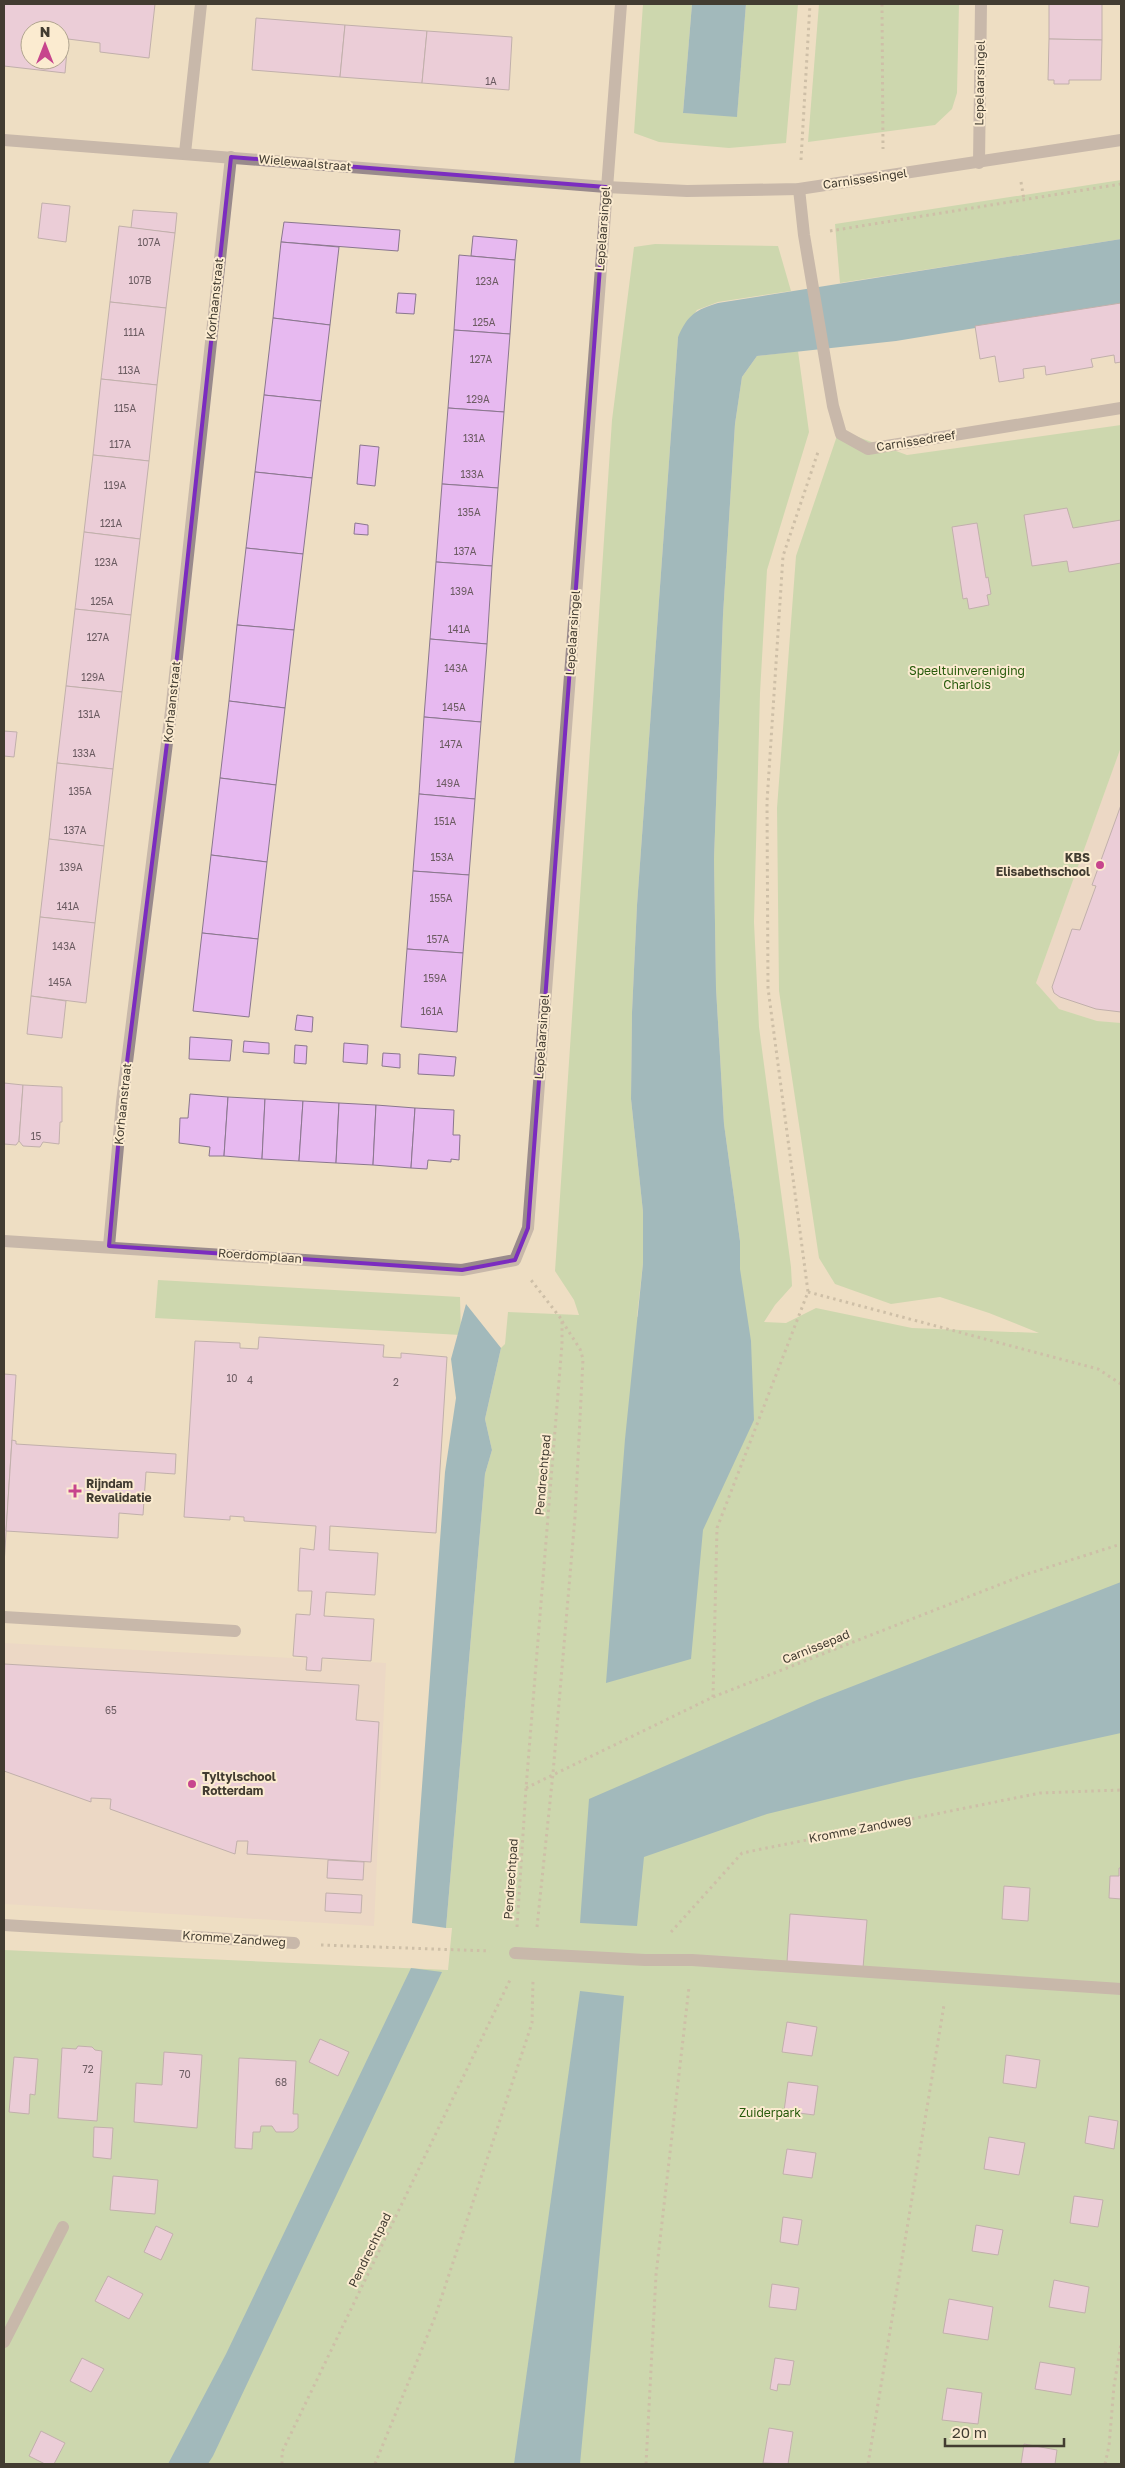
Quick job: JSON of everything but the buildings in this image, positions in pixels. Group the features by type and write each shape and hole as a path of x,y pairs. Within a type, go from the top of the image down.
{"street":[{"path":"185,153 200,4"},
{"name":"Lepelaarsingel","path":"515,1260 528,1228 621,4"},
{"name":"Lepelaarsingel","path":"978,163 982,4"},
{"name":"Wielewaalstraat","path":"4,140 606,188"},
{"name":"Carnissesingel","path":"606,188 687,191 799,189 1121,140"},
{"name":"Korhaanstraat","path":"109,1246 122,1102 172,703 231,157"},
{"name":"Carnissedreef","path":"799,189 804,235 833,406 841,434 868,449 1121,408"},
{"name":"Roerdomplaan","path":"4,1241 109,1246 462,1270 515,1260"},
{"path":"4,1617 235,1631"},
{"name":"Kromme Zandweg","path":"4,1925 294,1943"},
{"path":"515,1953 645,1960 692,1960 1121,1989"},
{"path":"4,2342 63,2227"}],"path":[{"path":"799,189 810,4"},
{"path":"882,4 883,177"},
{"path":"804,235 1121,184"},
{"path":"712,1697 718,1528 808,1292 768,988 767,802 783,556 833,406"},
{"path":"375,2464 435,2317 532,2023 534,1953 553,1773 575,1517 583,1359 580,1349 562,1320 515,1260"},
{"path":"808,1292 1098,1369 1121,1384"},
{"name":"Pendrechtpad","path":"282,2464 282,2452 286,2443 509,1985 515,1953 526,1788 562,1344 562,1320"},
{"name":"Carnissepad","path":"526,1788 553,1773 712,1697 1024,1575 1121,1544"},
{"name":"Kromme Zandweg","path":"645,1960 742,1853 1040,1793 1121,1790"},
{"name":"Kromme Zandweg","path":"294,1943 465,1950"},
{"path":"646,2464 656,2275 692,1960"},
{"path":"868,2464 949,1978"},
{"path":"1105,2464 1109,2446 1114,2386 1121,2344"}],"highlighted area":[{"path":"231,157 606,187 528,1228 515,1260 462,1270 109,1246 122,1102 172,703"}],"shaded area":[{"name":"KBS Elisabethschool","path":"1121,747 1121,1023 1097,1021 1059,1009 1036,983"},
{"name":"Tyltylschool Rotterdam","path":"4,1643 386,1663 374,1926 4,1904"}],"green space":[{"path":"643,4 692,4 683,113 737,116 746,4 798,4 786,143 729,148 659,142 634,133"},
{"path":"819,4 959,4 957,93 952,109 935,125 808,142"},
{"path":"1121,180 1121,239 840,283 835,224"},
{"name":"Zuiderpark","path":"655,244 778,246 791,291 718,302 697,310 678,337 637,905 632,1012 631,1099 643,1212 643,1263 637,1317 740,1269 740,1241 724,1124 716,988 714,859 723,615 735,424 742,377 757,356 798,351 809,432 767,570 760,693 754,922 759,1027 792,1286 775,1305 764,1322 786,1323 816,1308 912,1328 1039,1333 989,1313 940,1297 891,1304 835,1284 819,1258 779,991 777,808 796,556 839,430 907,455 1121,425 1121,747 1036,983 1059,1009 1097,1021 1121,1023 1121,2464 4,2464 4,1950 448,1970 452,1928 446,1928 485,1474 492,1450 485,1419 501,1348 505,1344 508,1312 579,1315 574,1300 555,1271 612,420 634,247"},
{"path":"158,1280 460,1297 461,1335 155,1318"}],"water":[{"path":"692,4 746,4 737,117 683,113"},
{"path":"1121,239 1121,304 896,341 757,356 742,377 735,424 723,615 714,859 716,988 724,1124 740,1241 740,1269 751,1341 754,1420 703,1530 691,1659 606,1683 625,1439 643,1263 643,1212 631,1099 632,1012 637,905 678,337 689,318 698,311 718,303"},
{"path":"466,1304 501,1348 485,1419 492,1450 485,1474 446,1928 412,1923 445,1472 456,1398 451,1359"},
{"path":"1121,1582 1121,1733 906,1780 767,1814 644,1857 637,1926 580,1923 589,1799 817,1700"},
{"path":"411,1968 442,1972 213,2456 208,2464 168,2464 226,2354"},
{"path":"580,1991 624,1996 580,2464 514,2464"}],"place":[{"name":"KBS Elisabethschool","path":"1100,865"},
{"name":"Rijndam Revalidatie","path":"75,1491"},
{"name":"Tyltylschool Rotterdam","path":"192,1784"}],"park label":[{"name":"Speeltuinvereniging Charlois","path":"967,678"}]}
